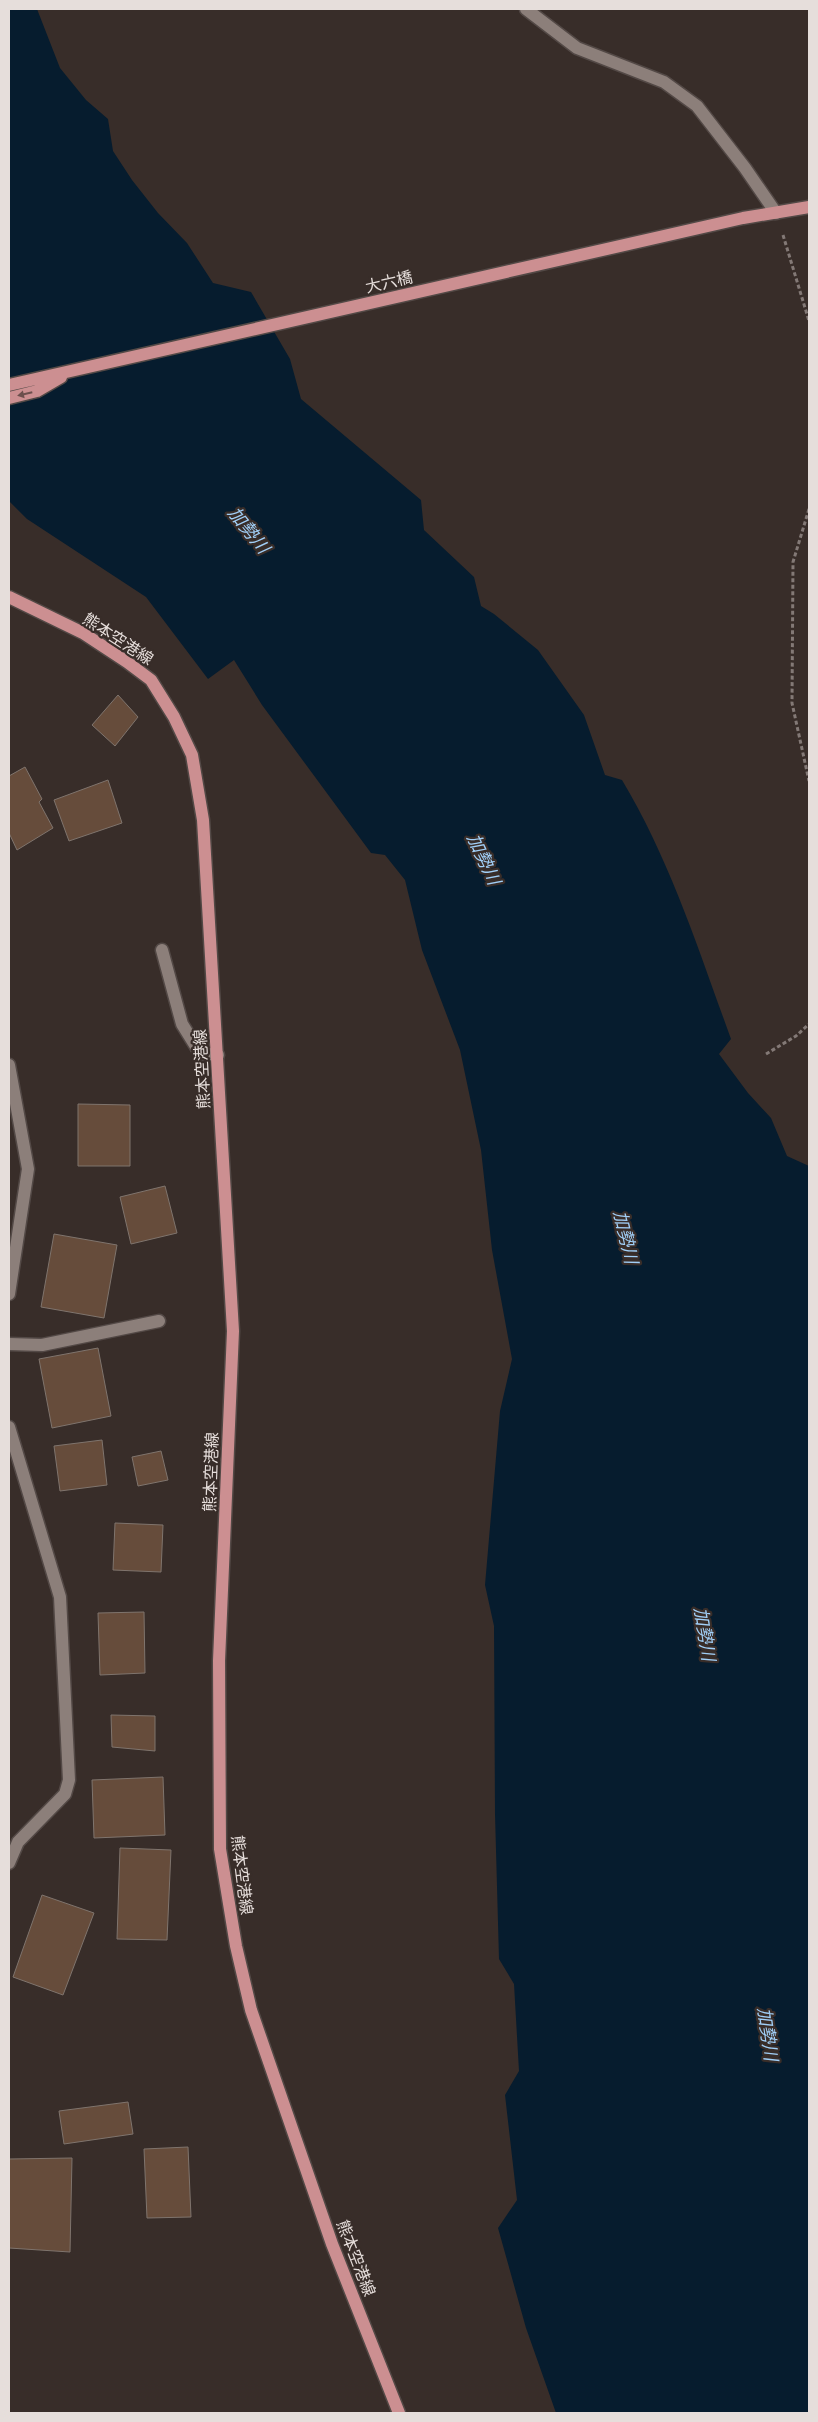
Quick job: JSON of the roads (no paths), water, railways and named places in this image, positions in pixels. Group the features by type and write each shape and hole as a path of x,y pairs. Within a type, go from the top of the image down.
{"main road":[{"name":"大六橋","path":"9,385 743,218 809,207"},
{"path":"9,398 36,392 71,371"},
{"name":"熊本空港線","path":"9,597 83,633 151,680 174,717 192,755 203,820 233,1330 219,1661 220,1849 236,1946 251,2010 332,2244 399,2413"}],"street":[{"path":"526,9 578,48 664,82 697,106 745,168 776,213"},
{"path":"162,950 182,1024 200,1053 218,1056"},
{"path":"9,1064 28,1169 9,1294"},
{"path":"9,1344 42,1345 159,1321"},
{"path":"9,1426 60,1597 69,1780 65,1794 18,1842 9,1863"}],"water":[{"name":"加勢川","path":"9,9 37,9 60,68 86,100 108,119 113,151 132,180 158,213 187,243 213,283 251,292 290,359 301,399 421,500 424,530 474,577 481,606 494,614 538,650 584,715 605,775 622,780 655,842 682,906 731,1039 719,1054 748,1093 771,1118 787,1156 809,1166 809,2413 556,2413 526,2328 498,2228 517,2200 505,2095 519,2071 514,1984 499,1959 495,1814 494,1626 485,1585 500,1411 512,1359 492,1250 481,1150 460,1050 422,950 405,880 385,855 371,853 262,705 234,660 208,679 146,597 27,519 9,501"}]}
